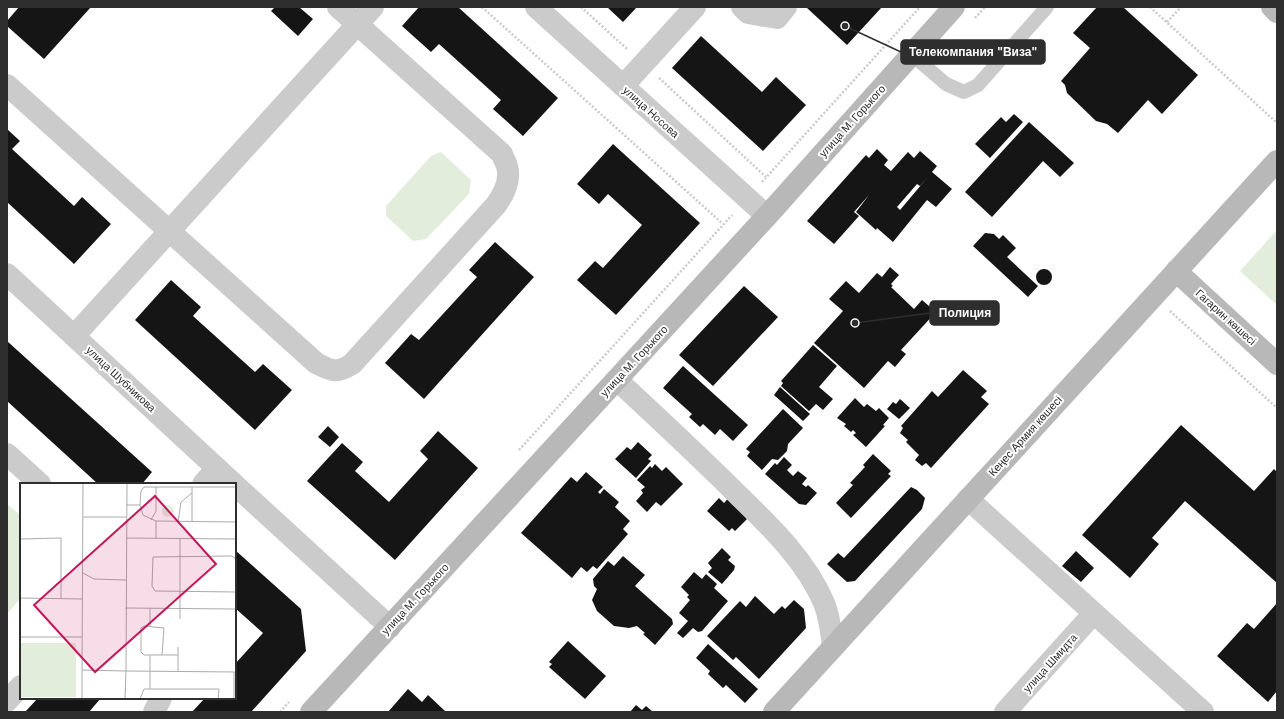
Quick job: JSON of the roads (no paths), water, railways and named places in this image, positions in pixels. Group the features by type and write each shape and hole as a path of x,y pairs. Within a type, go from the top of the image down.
{"main road":[{"name":"улица М. Горького","path":"312,712 767,216 954,7"},
{"path":"1272,7 1277,12"},
{"name":"Кеңес Армия көшесі","path":"774,712 1277,161"},
{"name":"Гагарин көшесі","path":"1176,271 1277,364"}],"street":[{"path":"7,85 316,363 331,370 342,370 352,364 496,205 504,194 507,182 508,166 502,154 338,7"},
{"path":"74,336 373,7"},
{"name":"улица Носова","path":"536,7 767,216"},
{"path":"623,86 695,7"},
{"path":"742,7 748,13 777,18 786,7"},
{"name":"улица Шубникова","path":"7,274 74,336 210,476 232,483"},
{"path":"617,380 716,473 794,553 810,575 824,603 830,625 833,647"},
{"path":"7,454 39,483"},
{"name":"улица Шубникова","path":"236,485 390,627"},
{"path":"968,499 1203,712"},
{"name":"улица Шмидта","path":"1005,712 1094,613"},
{"path":"7,701 20,687"},
{"path":"154,712 160,699"}],"lane":[{"path":"912,54 946,84 964,92 978,85 1047,7"}],"place":[{"name":"Телекомпания \"Виза\"","path":"845,26"},
{"name":"Полиция","path":"855,323"}]}
